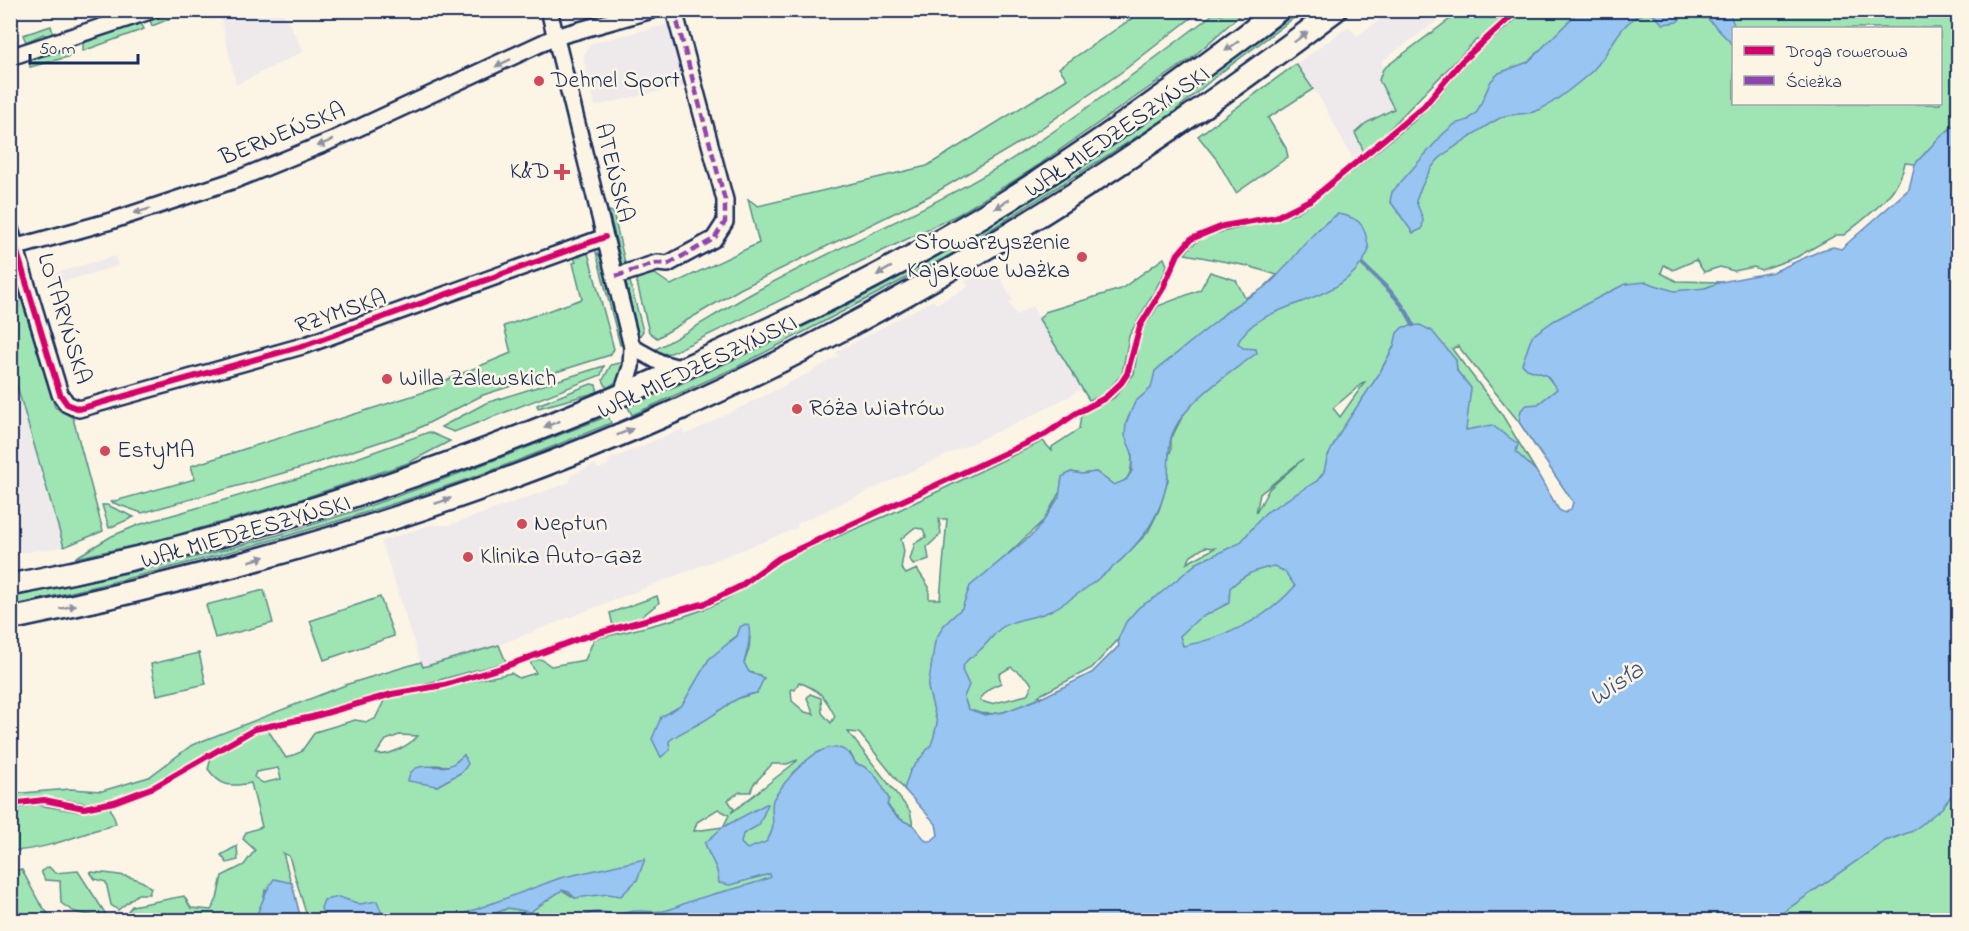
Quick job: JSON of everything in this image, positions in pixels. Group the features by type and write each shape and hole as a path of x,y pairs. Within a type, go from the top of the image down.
{"main road":[{"name":"WAŁ MIEDZESZYŃSKI","path":"10,585 183,548 283,519 481,451 683,369 828,301 1005,202 1122,124 1279,10"},
{"name":"WAŁ MIEDZESZYŃSKI","path":"10,619 222,568 380,522 501,481 680,408 799,351 999,241 1186,121 1336,10"}],"street":[{"path":"10,57 153,10"},
{"name":"ATEŃSKA","path":"549,10 632,347 631,367 621,396"},
{"name":"BERNEŃSKA","path":"17,247 111,221 246,176 467,80 555,37 652,10"},
{"path":"616,276 677,260 714,239 725,222 725,200 675,10"},
{"name":"LOTARYŃSKA","path":"10,229 60,394 73,408 85,409"},
{"name":"RZYMSKA","path":"85,409 306,345 605,237"},
{"path":"632,347 661,363 683,369"}],"shaded area":[{"path":"216,11 282,11 304,51 236,85 221,19"},
{"path":"1391,11 1451,11 1382,61 1383,69 1379,80 1395,109 1387,115 1372,120 1356,133 1365,154 1354,161 1320,98 1296,64 1349,26 1357,36"},
{"path":"674,23 688,85 595,106 583,57 591,43"},
{"path":"115,256 118,266 55,284 52,274"},
{"path":"994,265 1013,301 1009,303 1016,315 1032,306 1082,389 1042,411 797,524 798,528 499,645 422,667 381,541 430,525 450,525 570,482 571,475 596,464 598,469 608,465 609,460 682,429 685,434 691,432 807,374 838,356 836,352 933,300 936,304 968,287 965,281"},
{"path":"10,366 52,505 64,547 11,554"}],"green space":[{"path":"171,11 189,11 152,26 150,20"},
{"path":"1143,11 1200,11 1123,71 1027,138 933,194 740,289 657,338 649,332 635,275 649,270 671,285 759,243 748,199 758,206 927,166 1067,79 1059,68"},
{"path":"1299,11 1303,11 1215,77 1168,117 952,254 737,367 632,415 628,407 831,313 911,271 996,222 1085,165"},
{"path":"1461,11 1514,11 1481,39 1476,40 1365,154 1355,133 1366,123 1394,109 1379,80 1383,69"},
{"path":"1526,11 1580,11 1576,17 1623,11 1958,11 1958,122 1915,164 1905,163 1902,175 1881,204 1844,235 1836,235 1797,257 1761,270 1754,267 1734,271 1720,267 1704,272 1696,260 1673,270 1664,265 1661,273 1676,281 1721,282 1669,302 1538,404 1541,455 1519,422 1458,346 1452,349 1501,413 1536,471 1515,452 1462,456 1470,387 1457,371 1456,360 1394,346 1379,374 1312,566 1266,630 1076,681 1092,673 1119,646 1118,640 1092,668 1038,696 1043,697 996,713 977,713 968,709 954,670 986,627 1057,607 1121,560 1148,532 1159,510 1168,480 1166,462 1171,450 1171,439 1201,380 1337,221 1132,453 1128,477 1120,484 1114,485 1096,472 1082,474 1071,472 1044,520 1008,554 948,681 923,809 859,733 848,732 910,811 913,825 892,811 872,773 856,764 850,753 802,867 740,889 714,894 658,920 479,920 508,908 530,912 562,890 575,898 585,880 452,920 308,920 289,856 283,853 301,920 265,890 263,905 255,920 130,920 128,911 132,906 184,896 191,908 211,910 217,899 222,876 244,865 255,850 243,839 246,832 262,827 251,783 227,784 217,779 208,769 211,758 246,736 268,730 286,758 301,752 315,732 355,720 367,722 375,719 385,699 511,673 519,678 536,673 530,662 541,659 551,666 585,660 594,639 660,623 709,607 730,597 783,560 897,511 1043,441 1052,451 1052,447 1079,429 1081,415 1114,398 1134,374 1140,334 1158,306 1200,290 1210,272 1236,280 1245,298 1261,290 1277,275 1248,266 1185,254 1192,245 1206,236 1292,215 1312,204 1431,105 1469,59","holes":["1365,382 1340,417 1333,408","1303,459 1269,489 1256,513 1260,494","939,519 947,519 940,599 929,599 929,587 917,569 906,574 901,568 904,551 901,539 914,528 923,529 926,537 915,543 910,559 913,565 929,559 927,547 941,534","1205,547 1215,548 1187,563 1191,556","743,632 750,637 744,663 749,672 760,675 757,693 731,700 730,641","1011,667 1029,680 1032,685 1027,695 991,704 981,701 980,699 990,688 1001,683 999,674","799,682 821,695 835,716 831,723 822,713 821,698 810,694 807,698 814,714 805,712 792,701 791,689 795,690","399,735 418,736 398,750 387,754 376,754 386,740","464,755 462,772 437,786 421,782 434,765 451,766","797,760 731,813 734,809 728,800 740,792 751,792 753,785 772,764 787,764","278,768 281,779 263,783 254,777 256,772","718,809 729,815 723,827 694,831 697,822"]},
{"path":"1213,14 1241,14 1193,57 1028,172 959,214 671,353 657,354 652,351 785,275 996,169 1076,116"},
{"path":"141,23 144,29 83,51 83,43"},
{"path":"51,26 53,34 47,36 43,34 26,42 23,35"},
{"path":"67,50 71,56 30,67 29,60"},
{"path":"1296,64 1313,89 1268,118 1286,148 1288,157 1236,193 1217,160 1198,136"},
{"path":"609,211 613,212 626,267 622,266"},
{"path":"596,252 601,257 622,344 620,345"},
{"path":"588,253 614,349 610,355 483,395 413,431 301,468 142,513 111,502 195,479 191,466 440,387 439,383 511,353 504,326 582,299 573,263 576,262 574,258"},
{"path":"1164,258 1167,265 1165,272 1129,336 1122,374 1103,395 1089,400 1039,319 1045,312 1121,289"},
{"path":"11,266 55,407 73,418 103,531 64,547 11,366"},
{"path":"629,278 643,331 639,337 625,280"},
{"path":"625,362 617,381 607,388 603,380 611,365"},
{"path":"604,366 601,375 454,432 441,427 486,403"},
{"path":"591,384 596,385 598,392 538,408 537,405"},
{"path":"608,416 611,423 569,440 484,473 335,522 228,553 11,606 11,597 173,563 324,521 420,488"},
{"path":"429,432 450,441 408,463 289,503 155,541 75,558 112,536 138,525 310,475"},
{"path":"102,505 107,505 134,517 109,528"},
{"path":"264,590 273,623 215,638 206,605"},
{"path":"657,596 659,603 637,620 613,626 610,613"},
{"path":"380,597 394,636 324,660 310,621"},
{"path":"499,645 506,662 309,715 252,726 156,782 103,802 86,803 43,796 11,801 11,794 70,789 102,791 149,777 192,745 348,684 421,662 423,667"},
{"path":"199,653 206,684 157,695 151,664"},
{"path":"1958,775 1958,920 1772,920 1885,841 1899,836"},
{"path":"38,805 80,812 110,807 116,823 51,844 11,851 11,809"},
{"path":"237,846 238,860 227,863 221,855"},
{"path":"49,867 55,873 78,871 107,916 103,918 78,913 61,903 60,881 45,880 41,871"},
{"path":"10,869 22,870 39,902 53,920 11,920"},
{"path":"90,872 131,877 151,888 149,894 138,894 118,910 111,905 106,882 95,879"}],"water":[{"path":"1580,10 1729,11 1735,27 1732,27 1732,44 1707,18 1682,17 1677,22 1663,24 1651,12 1630,21 1597,66 1559,98 1537,111 1499,118 1437,161 1427,175 1416,201 1423,219 1422,229 1413,233 1390,201 1392,192 1443,134 1455,124 1468,120 1477,112 1491,81 1499,73 1528,62"},
{"name":"Wisła","path":"1958,122 1958,787 1942,808 1913,831 1885,841 1772,920 576,920 596,912 606,912 617,916 635,911 667,910 771,877 770,874 730,885 719,883 717,871 705,843 723,827 768,804 759,825 743,834 741,843 747,849 766,842 773,826 774,798 801,766 824,749 836,748 847,752 856,764 872,772 889,799 887,805 890,809 898,818 913,825 926,841 931,841 938,835 936,824 904,789 910,771 931,745 934,736 937,723 928,688 935,641 944,625 962,608 970,586 1034,533 1059,497 1062,477 1071,472 1082,474 1096,472 1114,485 1126,480 1132,471 1132,453 1125,436 1126,423 1135,402 1151,388 1155,371 1230,309 1270,283 1310,238 1338,214 1358,221 1366,235 1369,250 1357,269 1341,283 1264,318 1249,329 1238,343 1243,348 1256,349 1257,353 1195,401 1176,425 1170,443 1168,477 1164,494 1156,515 1145,533 1122,559 1086,588 1048,612 1012,622 1001,628 967,661 962,670 969,685 964,697 968,709 985,715 1004,712 1043,697 1092,673 1119,646 1118,639 1126,622 1139,607 1156,597 1197,563 1240,543 1265,513 1317,481 1324,472 1327,458 1342,429 1379,374 1394,346 1397,333 1403,327 1420,325 1432,331 1456,360 1457,371 1471,388 1466,430 1492,425 1518,444 1516,452 1536,471 1559,510 1565,513 1571,509 1573,502 1519,422 1521,410 1527,405 1538,404 1557,389 1546,375 1527,369 1522,364 1532,336 1555,320 1625,284 1646,282 1674,291 1705,288 1721,282 1773,272 1822,250 1833,247 1841,249 1909,189 1915,164","holes":["1274,566 1285,572 1295,586 1272,608 1230,632 1183,646 1180,636 1198,619 1229,603 1230,588 1245,576"]},
{"path":"745,624 749,626 749,636 744,663 749,672 764,678 757,693 734,701 673,738 669,741 670,750 661,757 652,739 661,717 682,705 709,659 737,636 740,627"},
{"path":"464,755 468,764 462,772 437,786 408,781 410,774 418,767 448,766"},
{"path":"645,859 637,880 621,896 608,894 575,898 569,892 562,890 530,912 508,908 479,920 447,920 560,878"},
{"path":"274,879 292,883 301,920 254,920"},
{"path":"339,897 360,904 377,901 383,916 382,920 365,917 337,920 324,918 321,908 324,900"},
{"path":"10,907 31,920 11,920"}],"waterway":[{"path":"1363,265 1398,300 1413,325"}],"marked path":[{"path":"616,276 657,263 668,264 714,239 725,222 725,200 674,10"}],"cycle path":[{"path":"10,804 44,800 84,808 114,802 154,787 255,729 312,717 392,694 444,685 501,668 581,638 706,603 739,587 779,558 1046,434 1075,414 1105,398 1121,383 1127,374 1140,326 1162,290 1178,254 1191,239 1223,226 1276,217 1312,199 1424,106 1462,61 1518,10"},
{"path":"10,229 60,394 67,404 79,409 306,345 605,237"}],"place":[{"name":"Dehnel Sport","path":"539,81"},
{"name":"K&D","path":"562,172"},
{"name":"Stowarzyszenie Kajakowe Ważka","path":"1082,257"},
{"name":"Willa Zalewskich","path":"387,379"},
{"name":"Róża Wiatrów","path":"797,409"},
{"name":"EstyMA","path":"105,451"},
{"name":"Neptun","path":"522,524"},
{"name":"Klinika Auto-Gaz","path":"468,557"}]}
